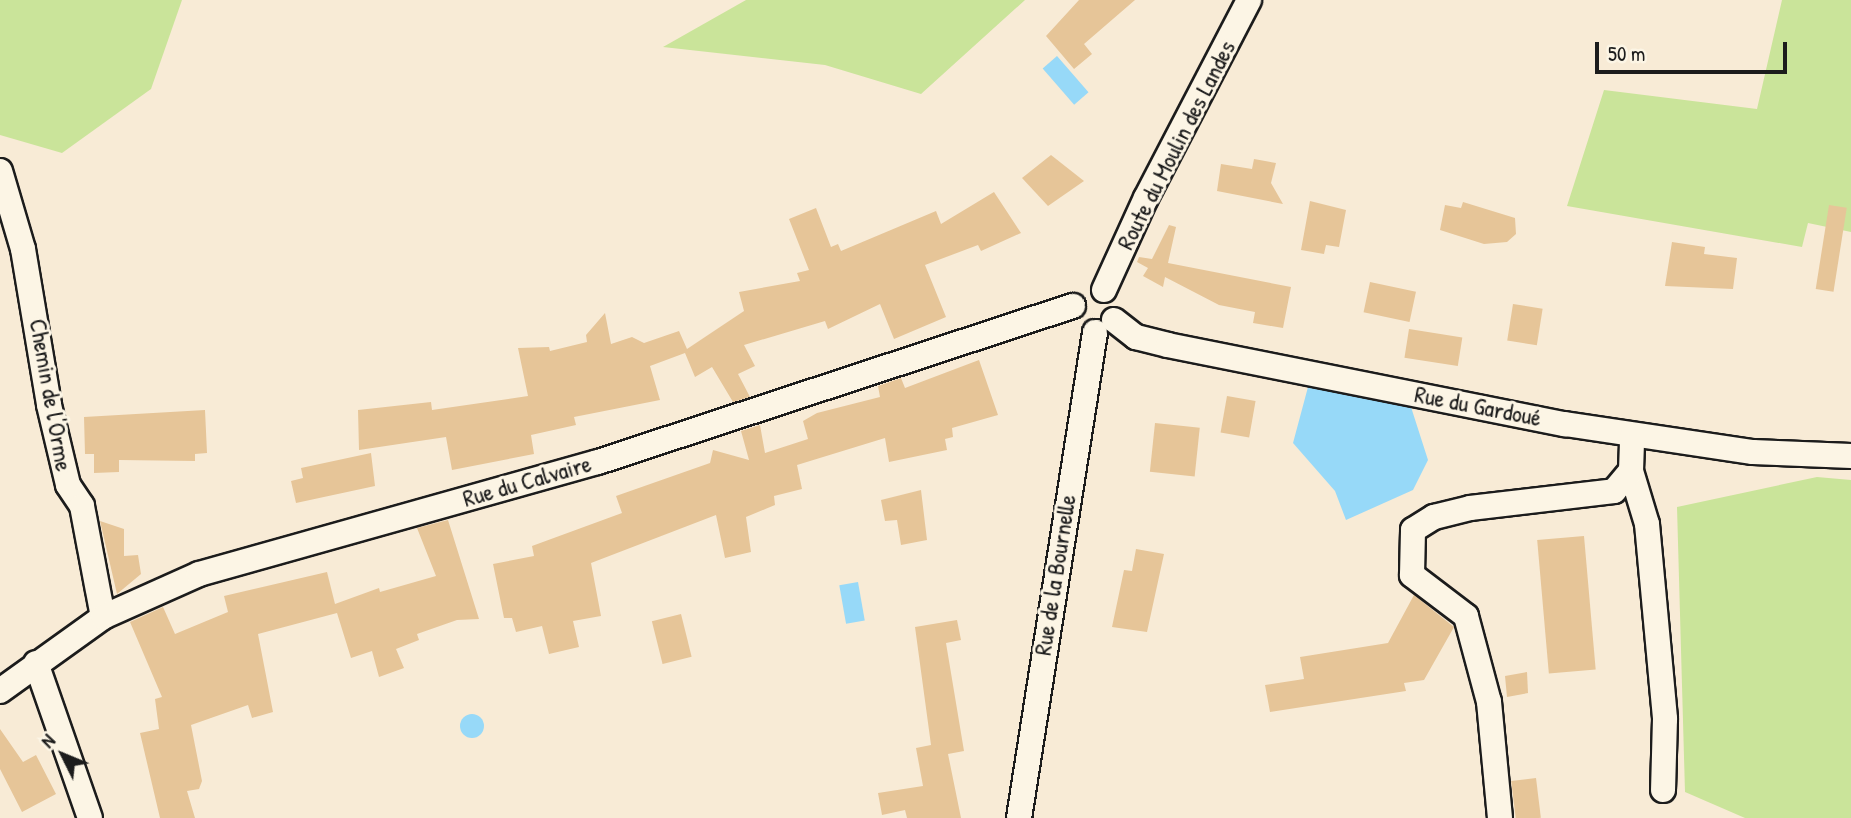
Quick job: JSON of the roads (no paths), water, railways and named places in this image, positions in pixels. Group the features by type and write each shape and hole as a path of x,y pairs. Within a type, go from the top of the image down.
{"street":[{"name":"Route du Moulin des Landes","path":"1104,290 1146,198 1249,0"},
{"name":"Chemin de l'Orme","path":"0,171 23,249 68,485 82,506 103,617"},
{"path":"1085,290 1104,290 1116,306 1105,326 1077,324 1073,306 1085,290"},
{"name":"Rue du Calvaire","path":"0,691 103,617 199,574 598,462 1073,306"},
{"name":"Rue du Gardoué","path":"1105,326 1168,345 1632,436 1753,452 1851,456"},
{"name":"Rue de la Bournelle","path":"1019,818 1105,326"},
{"path":"1632,436 1631,471 1647,524 1665,719 1663,789"},
{"path":"1500,818 1489,702 1466,616 1412,575 1413,530 1434,517 1470,508 1614,491 1631,471"},
{"path":"36,663 90,818"}],"water":[{"path":"1057,56 1088,92 1074,105 1043,68"},
{"path":"1308,387 1411,407 1428,460 1413,490 1346,520 1335,491 1293,443"},
{"path":"858,582 865,620 846,624 839,585"},
{"path":"472,714 483,721 484,726 477,737 472,738 461,731 460,726 467,715"}]}
